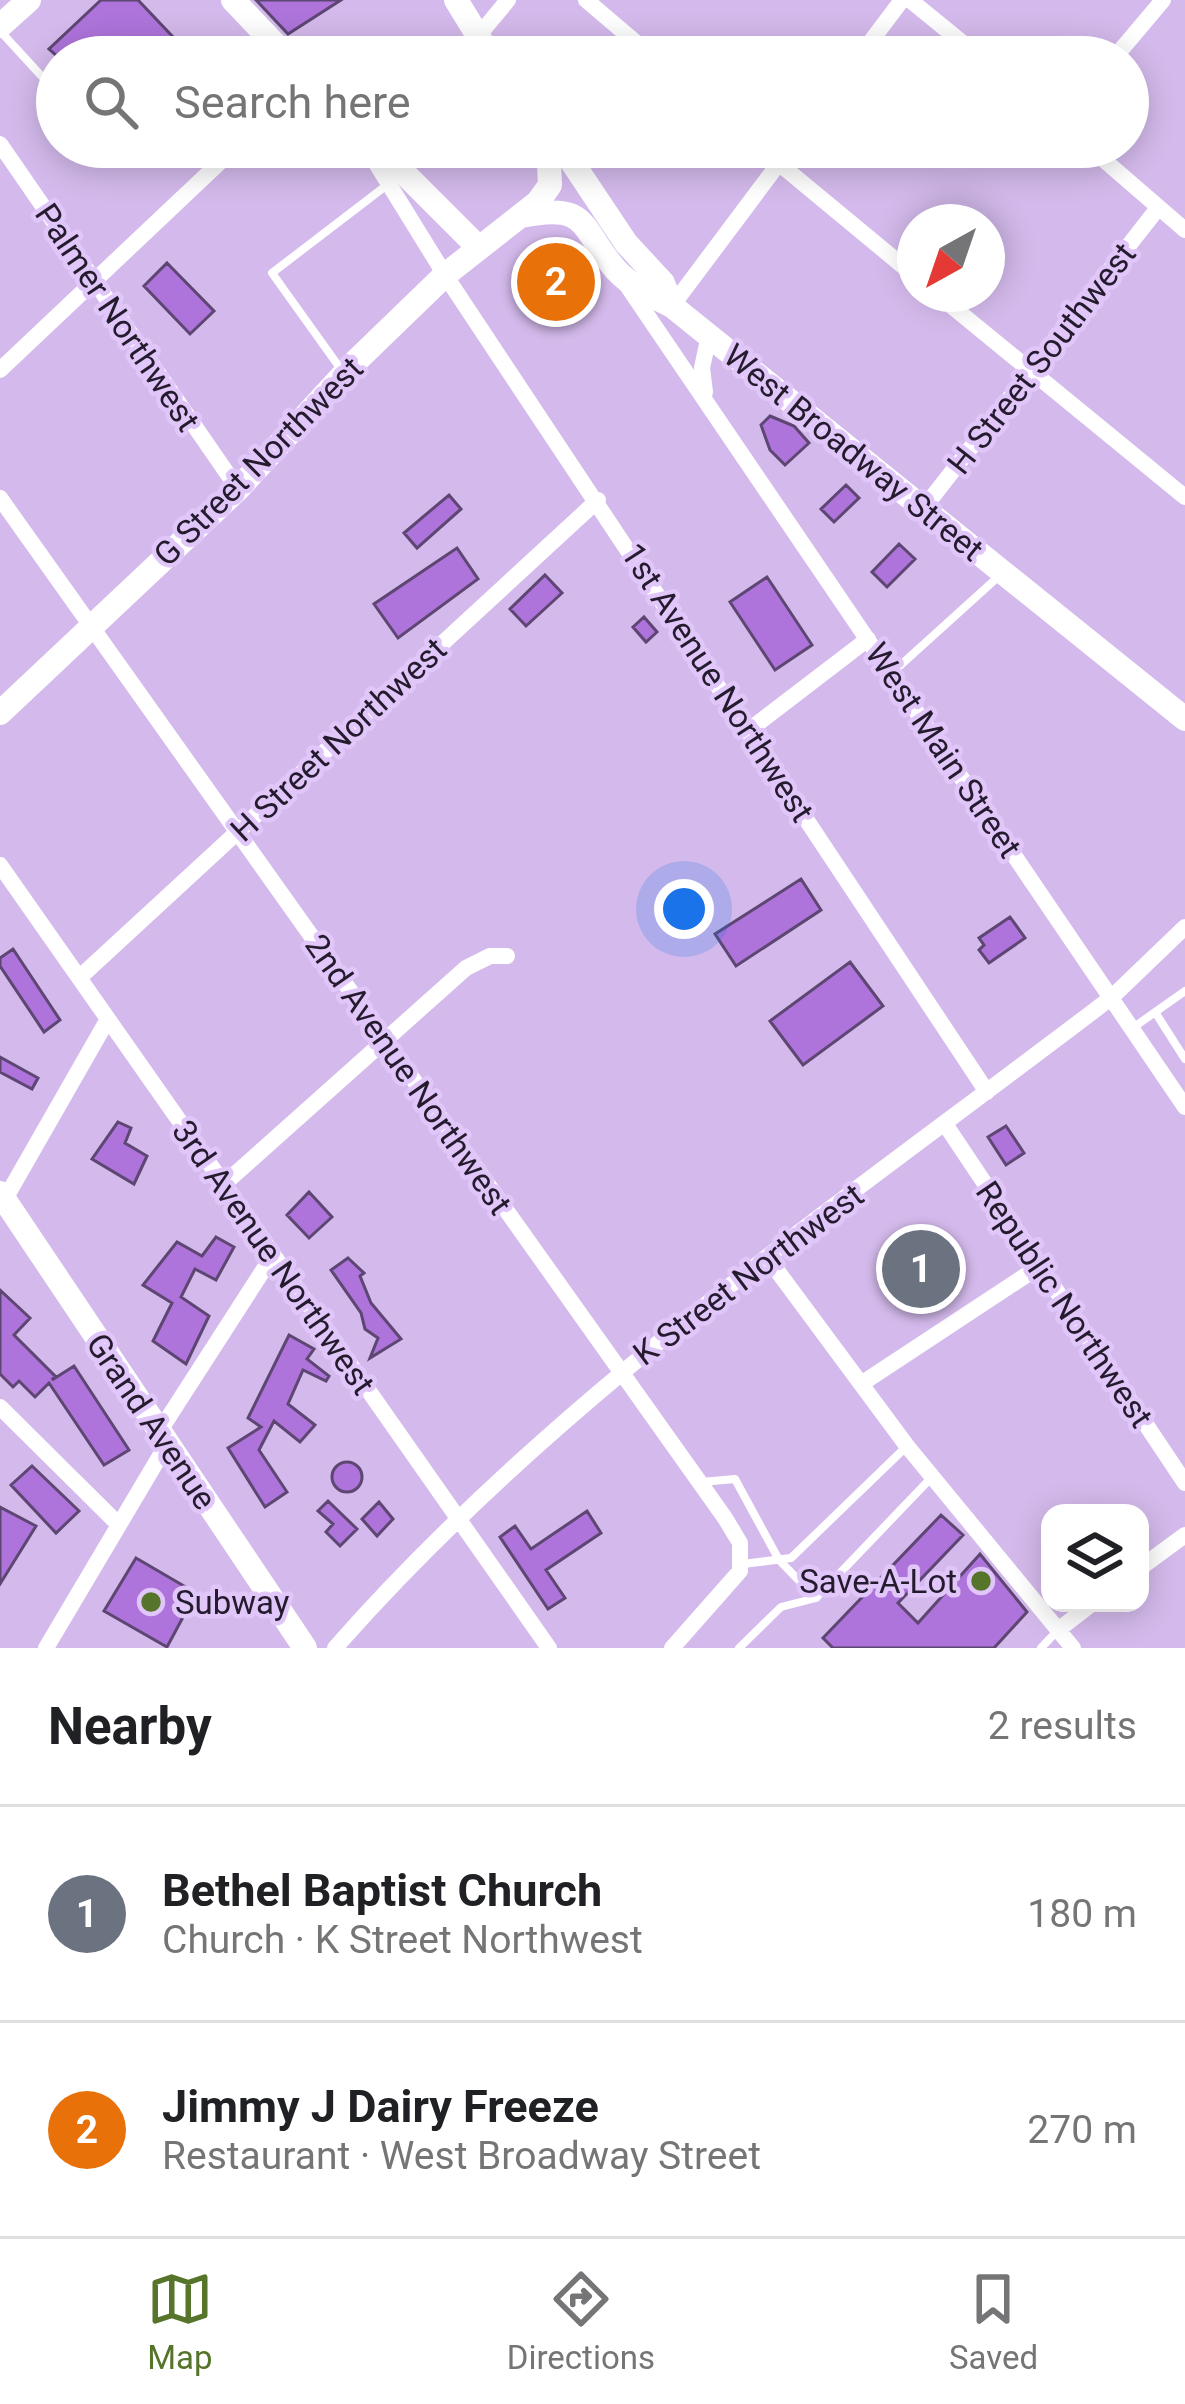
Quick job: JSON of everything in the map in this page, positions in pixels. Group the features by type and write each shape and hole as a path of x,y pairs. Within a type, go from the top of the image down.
{"main road":[{"path":"0,28 29,0"},
{"path":"233,0 267,36"},
{"path":"457,0 480,36"},
{"path":"399,168 476,245"},
{"path":"521,216 550,184 549,168"},
{"path":"575,168 607,218 663,283 672,306"},
{"name":"West Broadway Street","path":"521,216 567,212 586,222 614,268 638,289 672,306 1182,712"},
{"name":"G Street Northwest","path":"0,712 238,489 344,374 476,245 521,216"},
{"name":"Grand Avenue","path":"2,1200 305,1648"}],"street":[{"path":"494,36 508,0"},
{"path":"586,0 628,36"},
{"path":"876,36 906,0 953,36"},
{"path":"1132,36 1163,0"},
{"name":"Palmer Northwest","path":"0,144 238,489"},
{"path":"0,370 214,168"},
{"path":"378,168 445,275"},
{"path":"672,306 775,168"},
{"path":"783,168 897,261"},
{"path":"1113,168 1185,230"},
{"name":"H Street Southwest","path":"923,509 1158,208"},
{"name":"West Main Street","path":"614,268 705,393 1185,1107"},
{"name":"1st Avenue Northwest","path":"445,275 987,1092"},
{"path":"959,312 1185,497"},
{"path":"705,393 702,368 709,335"},
{"name":"2nd Avenue Northwest","path":"0,498 699,1483 740,1543 743,1564"},
{"name":"H Street Northwest","path":"79,978 598,500"},
{"path":"749,730 868,639"},
{"name":"3rd Avenue Northwest","path":"0,865 549,1648"},
{"name":"K Street Northwest","path":"335,1648 459,1520 620,1372 1112,997 1185,927"},
{"path":"224,1184 466,968 490,956 507,956"},
{"path":"2,1200 108,1019"},
{"name":"Republic Northwest","path":"945,1124 1185,1483"},
{"path":"46,1648 119,1525 163,1438 273,1255"},
{"path":"767,1257 932,1477 1073,1648"},
{"path":"860,1384 1040,1266"},
{"path":"0,1407 119,1525"},
{"path":"1149,1561 1185,1534"},
{"path":"672,1648 725,1592 743,1564"},
{"path":"1058,1630 1081,1612"}],"lane":[{"path":"0,28 36,69"},
{"path":"344,374 272,273 388,184"},
{"path":"893,672 1004,572"},
{"path":"1132,1028 1185,991"},
{"path":"1155,1012 1185,1059"},
{"path":"743,1564 791,1558 908,1446"},
{"path":"739,1648 781,1607 816,1598 932,1477"},
{"path":"699,1483 735,1479 779,1560 816,1598"},
{"path":"1041,1648 1058,1630"}],"building":[{"path":"101,0 138,0 172,36 63,36"},
{"path":"256,0 341,0 288,34"},
{"path":"566,261 579,280 546,303 533,284"},
{"path":"167,263 214,311 190,334 144,286"},
{"path":"770,416 794,426 809,443 785,465 770,450 761,425"},
{"path":"846,485 859,498 834,522 821,509"},
{"path":"449,495 461,509 417,548 404,533"},
{"path":"899,544 915,559 887,587 872,572"},
{"path":"457,548 478,579 398,638 374,604"},
{"path":"545,575 562,593 526,626 510,609"},
{"path":"767,577 812,645 775,670 730,602"},
{"path":"644,617 657,632 646,642 633,627"},
{"path":"801,879 821,910 736,966 715,934"},
{"path":"1010,917 1025,938 989,963 979,950 984,945 979,938"},
{"path":"13,949 60,1020 44,1032 0,966 0,958"},
{"path":"850,962 883,1006 803,1065 770,1021"},
{"path":"0,1057 38,1078 32,1089 0,1072"},
{"path":"118,1122 131,1128 125,1143 147,1156 134,1184 92,1159"},
{"path":"1006,1126 1024,1153 1006,1165 988,1137"},
{"path":"309,1192 332,1217 309,1238 287,1215"},
{"path":"216,1237 234,1247 216,1280 195,1269 181,1297 209,1316 186,1364 153,1341 172,1303 143,1285 177,1242 202,1256"},
{"path":"348,1258 364,1273 360,1276 371,1303 401,1339 370,1358 378,1338 365,1329 361,1313 331,1270"},
{"path":"0,1290 30,1318 14,1335 55,1376 52,1380 74,1366 129,1450 104,1465 49,1383 35,1397 19,1381 13,1387 0,1374"},
{"path":"289,1335 314,1349 307,1359 329,1376 326,1381 303,1370 288,1404 315,1425 300,1442 274,1421 259,1450 287,1492 265,1507 228,1448 261,1427 248,1418"},
{"path":"347,1462 358,1466 362,1477 358,1488 347,1492 336,1488 332,1477 336,1466"},
{"path":"32,1466 79,1511 56,1533 11,1485"},
{"path":"328,1501 357,1529 340,1546 326,1532 333,1524 318,1511"},
{"path":"379,1502 393,1519 377,1536 362,1519"},
{"path":"0,1507 36,1526 0,1584"},
{"path":"587,1511 601,1533 546,1570 565,1598 548,1609 500,1537 515,1526 531,1549"},
{"path":"941,1515 963,1535 898,1603 918,1623 980,1554 1027,1612 994,1648 833,1648 823,1638"},
{"name":"Subway","path":"136,1558 196,1593 167,1647 104,1611"}],"place":[{"name":"Jimmy J Dairy Freeze","path":"556,282"},
{"name":"Bethel Baptist Church","path":"921,1269"},
{"name":"Save-A-Lot","path":"981,1581"},
{"name":"Subway","path":"151,1602"}]}
